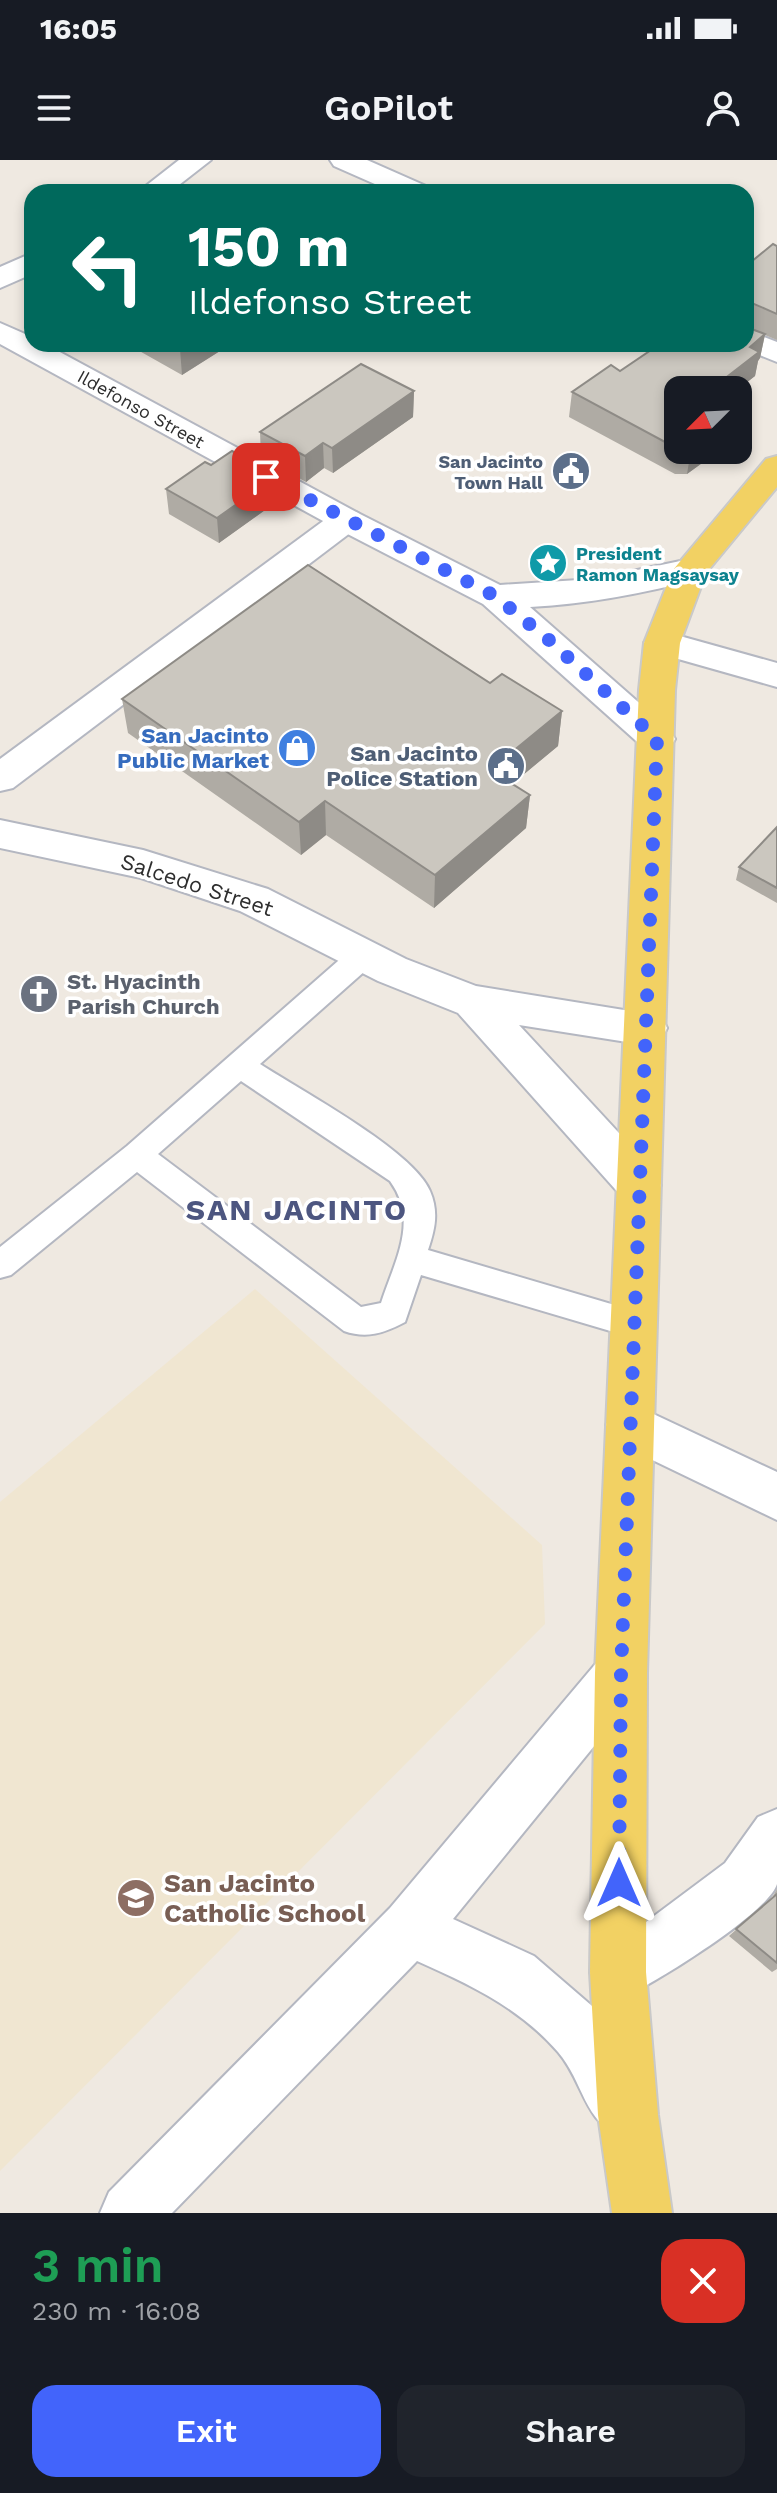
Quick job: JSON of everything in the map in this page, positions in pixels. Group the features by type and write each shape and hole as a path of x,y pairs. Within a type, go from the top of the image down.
{"main road":[{"path":"642,2213 628,2115 618,1972 621,1673 662,643 690,570 777,466"}],"street":[{"path":"163,184 197,160"},
{"path":"344,160 398,184"},
{"path":"0,279 24,266"},
{"name":"Ildefonso Street","path":"0,332 24,345"},
{"path":"754,343 777,353"},
{"name":"Ildefonso Street","path":"37,352 346,520 495,596 549,640 657,739"},
{"path":"0,778 346,520"},
{"name":"Ildefonso Street","path":"495,596 559,596 622,589 690,570"},
{"path":"662,643 777,675"},
{"name":"Salcedo Street","path":"0,834 143,864 241,896 472,1002 646,1028"},
{"name":"Salcedo Street","path":"472,1002 639,1185"},
{"path":"630,1425 777,1497"},
{"path":"130,2213 410,1928 621,1673"},
{"path":"618,1972 666,1942 745,1883 777,1836"},
{"path":"410,1928 514,1976 525,1985 579,2032 628,2115"}],"lane":[{"path":"0,1265 137,1155 364,955"},
{"path":"137,1155 355,1321 377,1321 394,1312 422,1221 417,1194 401,1172 239,1065"},
{"path":"410,1258 634,1324"}],"shaded area":[{"name":"San Jacinto Catholic School","path":"255,1289 542,1545 545,1624 0,2171 0,1502"}],"building":[{"path":"773,244 777,246 777,314 754,304 754,259"},
{"path":"754,330 765,334 754,344"},
{"path":"754,349 759,352 728,376 664,376 664,441 572,392 611,365 620,371 648,352 754,352"},
{"path":"361,364 414,391 332,448 323,443 305,456 260,432"},
{"path":"232,451 278,475 217,518 166,489 205,462 211,465"},
{"path":"308,565 490,683 502,674 562,711 490,770 530,795 435,875 325,801 299,822 122,699"},
{"path":"777,827 777,888 739,867"},
{"path":"777,1894 777,1963 736,1929"}],"place":[{"name":"San Jacinto Town Hall","path":"571,471"},
{"name":"President Ramon Magsaysay","path":"548,563"},
{"name":"San Jacinto Public Market","path":"297,748"},
{"name":"San Jacinto Police Station","path":"506,766"},
{"name":"St. Hyacinth Parish Church","path":"39,994"},
{"name":"San Jacinto Catholic School","path":"136,1898"}],"district":[{"name":"SAN JACINTO","path":"297,1209"}],"route":[{"path":"266,477 495,596 549,640 657,739 621,1673 619,1883"}]}
